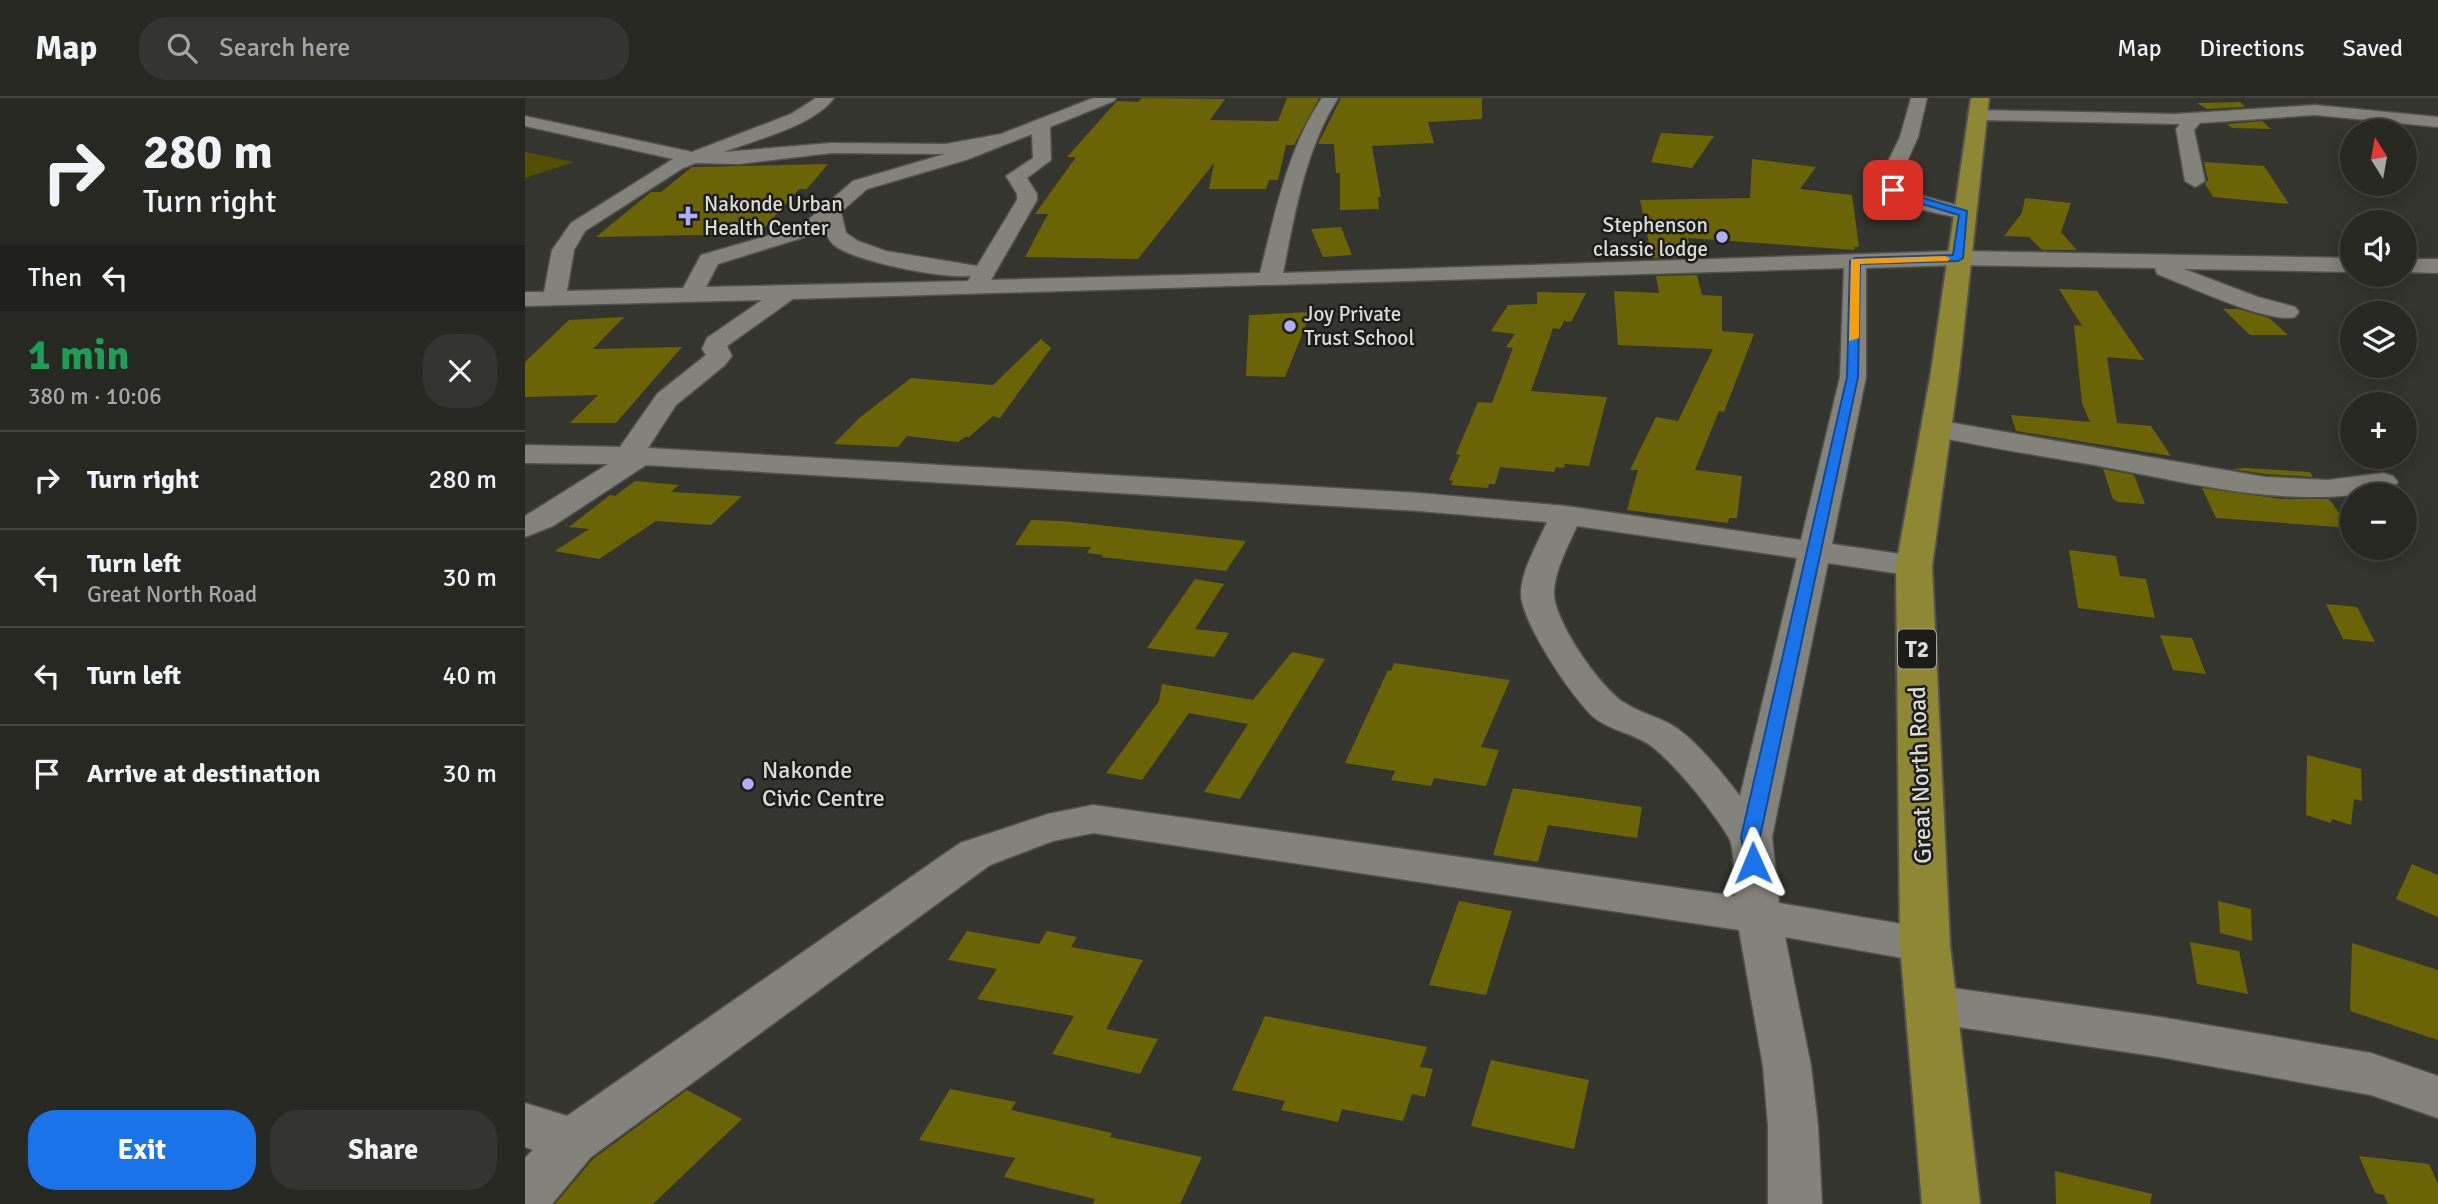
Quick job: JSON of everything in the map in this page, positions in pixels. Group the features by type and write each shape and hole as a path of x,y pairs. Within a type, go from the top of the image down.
{"highway":[{"name":"Great North Road","path":"1951,1204 1925,945 1914,566 1936,428 1978,107"}],"street":[{"path":"555,298 558,269 571,233 661,172 691,157 780,125 814,109 826,98"},
{"path":"691,295 709,260 783,240 815,224 860,185 950,159 1108,98"},
{"path":"1271,280 1285,216 1310,137 1319,111 1330,98"},
{"path":"1919,98 1909,136 1888,182 1893,190 1905,196 1964,213"},
{"path":"1978,107 2193,119 2315,110 2438,122"},
{"path":"2193,119 2185,130 2195,181"},
{"path":"525,121 691,157 740,158 831,148 946,149 1007,138"},
{"path":"981,279 1027,200 1027,194 1016,176 1042,160 1041,125"},
{"path":"831,210 834,232 843,242 854,248 981,279"},
{"path":"525,299 788,292 981,279 1271,280 1958,258 2340,265"},
{"path":"1795,1204 1793,1126 1787,1066 1759,916 1751,837 1853,377 1855,261"},
{"path":"2146,261 2250,302 2287,312"},
{"path":"2417,266 2438,266"},
{"path":"525,528 543,520 634,456 666,400 719,356 714,349 716,343 788,292"},
{"path":"1936,428 2226,480 2337,491 2361,489 2383,482"},
{"path":"525,454 634,456 1188,487 1566,514 1914,566"},
{"path":"1566,514 1538,586 1539,608 1593,697 1610,712 1650,728 1666,738 1751,837"},
{"path":"525,1197 573,1141 975,854 1015,838 1071,822 1093,819 1759,916 1925,945"},
{"path":"1931,1004 2160,1037 2371,1074 2438,1097"},
{"path":"525,1125 573,1141"}],"shaded area":[{"path":"525,152 574,162 525,178"}],"building":[{"path":"1142,98 1225,99 1210,120 1278,121 1287,98 1319,98 1294,145 1286,145 1278,180 1269,180 1266,189 1209,189 1214,163 1138,259 1025,257 1048,214 1035,214 1076,157 1067,157 1117,101 1138,102"},
{"path":"1341,98 1482,98 1482,119 1428,122 1434,143 1372,146 1381,197 1378,197 1379,209 1340,210 1340,173 1336,173 1334,144 1318,144"},
{"path":"2240,102 2245,107 2207,109 2197,103"},
{"path":"2262,121 2271,129 2232,128 2227,124"},
{"path":"1661,133 1714,136 1692,168 1651,162"},
{"path":"1752,159 1816,167 1800,189 1852,195 1859,247 1854,247 1855,250 1688,238 1693,257 1652,258 1640,200 1750,198"},
{"path":"2204,162 2264,166 2289,204 2213,197 2205,184 2208,180"},
{"path":"828,164 807,189 799,189 759,234 596,237 651,192 661,192 692,167"},
{"path":"2025,198 2071,203 2061,232 2077,250 2042,250 2029,237 2004,236 2022,213"},
{"path":"1341,227 1352,255 1323,257 1311,229"},
{"path":"1697,275 1702,295 1722,296 1722,331 1754,334 1724,412 1719,411 1695,470 1742,476 1737,518 1729,518 1728,523 1627,510 1638,470 1630,470 1656,417 1678,421 1713,349 1618,345 1614,291 1659,293 1656,276"},
{"path":"2059,289 2097,291 2144,360 2107,357 2117,423 2151,426 2171,456 2016,431 2011,415 2090,422 2082,403 2074,325 2082,326"},
{"path":"1537,292 1586,293 1571,322 1564,321 1560,329 1553,328 1531,391 1607,397 1589,466 1565,464 1564,468 1556,467 1554,472 1500,467 1495,484 1489,484 1488,488 1451,485 1453,481 1449,480 1460,455 1456,454 1478,402 1492,403 1513,348 1506,347 1515,334 1491,331 1508,305 1537,304"},
{"path":"2223,309 2238,309 2269,318 2288,335 2250,335"},
{"path":"1311,312 1285,377 1246,376 1249,315"},
{"path":"624,317 593,349 682,347 616,423 570,423 598,395 525,397 525,362 569,320"},
{"path":"1041,339 1051,348 1000,418 993,416 969,437 958,442 907,436 898,447 834,444 858,419 911,378 993,385"},
{"path":"2103,469 2134,475 2145,504 2118,502 2113,499"},
{"path":"2232,469 2310,472 2313,477"},
{"path":"635,481 679,485 671,492 742,496 711,525 656,521 599,559 555,551 589,529 569,527 610,495 615,496"},
{"path":"2202,488 2282,499 2329,499 2340,514 2340,527 2216,518"},
{"path":"1031,520 1246,541 1226,571 1101,557 1103,555 1087,553 1091,547 1015,545"},
{"path":"2069,550 2116,556 2120,576 2146,579 2155,618 2078,608"},
{"path":"1195,579 1224,584 1195,629 1229,633 1214,657 1147,648"},
{"path":"2326,604 2357,607 2375,642 2343,639"},
{"path":"2160,635 2192,638 2206,674 2173,670"},
{"path":"1292,652 1325,659 1240,799 1204,792 1248,724 1189,713 1142,780 1106,773 1159,701 1162,684 1253,700"},
{"path":"1394,663 1510,680 1481,747 1499,750 1486,786 1434,778 1431,786 1391,780 1395,771 1345,763 1388,670 1391,671"},
{"path":"2307,755 2361,769 2362,801 2354,799 2351,825 2332,819 2331,823 2306,815"},
{"path":"1513,788 1642,807 1637,838 1548,825 1538,862 1493,855"},
{"path":"2412,864 2438,875 2438,917 2396,899"},
{"path":"1459,901 1512,911 1486,995 1429,985"},
{"path":"2218,901 2251,909 2252,941 2220,933"},
{"path":"967,931 1039,944 1047,931 1077,937 1071,947 1143,960 1106,1029 1158,1039 1140,1074 1052,1054 1074,1016 977,999 997,969 948,960"},
{"path":"2190,942 2239,951 2248,994 2197,984"},
{"path":"2352,943 2438,970 2438,1040 2350,1011"},
{"path":"1265,1016 1427,1047 1420,1067 1433,1069 1425,1097 1412,1094 1403,1121 1342,1109 1338,1122 1281,1110 1285,1101 1232,1090"},
{"path":"1491,1060 1589,1080 1574,1149 1471,1126"},
{"path":"950,1089 1016,1102 1011,1110 1112,1133 1110,1137 1202,1157 1180,1204 1093,1204 1095,1199 1004,1177 1015,1158 919,1140"},
{"path":"687,1090 742,1119 653,1204 555,1204 593,1159"},
{"path":"2359,1156 2429,1164 2438,1184 2438,1204 2388,1204 2384,1195 2375,1193"},
{"path":"2055,1171 2152,1194 2150,1204 2056,1204"}],"slow traffic":[{"path":"1853,338 1855,261 1945,258"}],"place":[{"name":"Nakonde Urban Health Center","path":"688,216"},
{"name":"Stephenson classic lodge","path":"1722,237"},
{"name":"Joy Private Trust School","path":"1290,326"},
{"name":"Nakonde Civic Centre","path":"748,784"}],"route":[{"path":"1753,863 1751,837 1853,377 1855,261 1958,258 1964,213 1893,190"}]}
